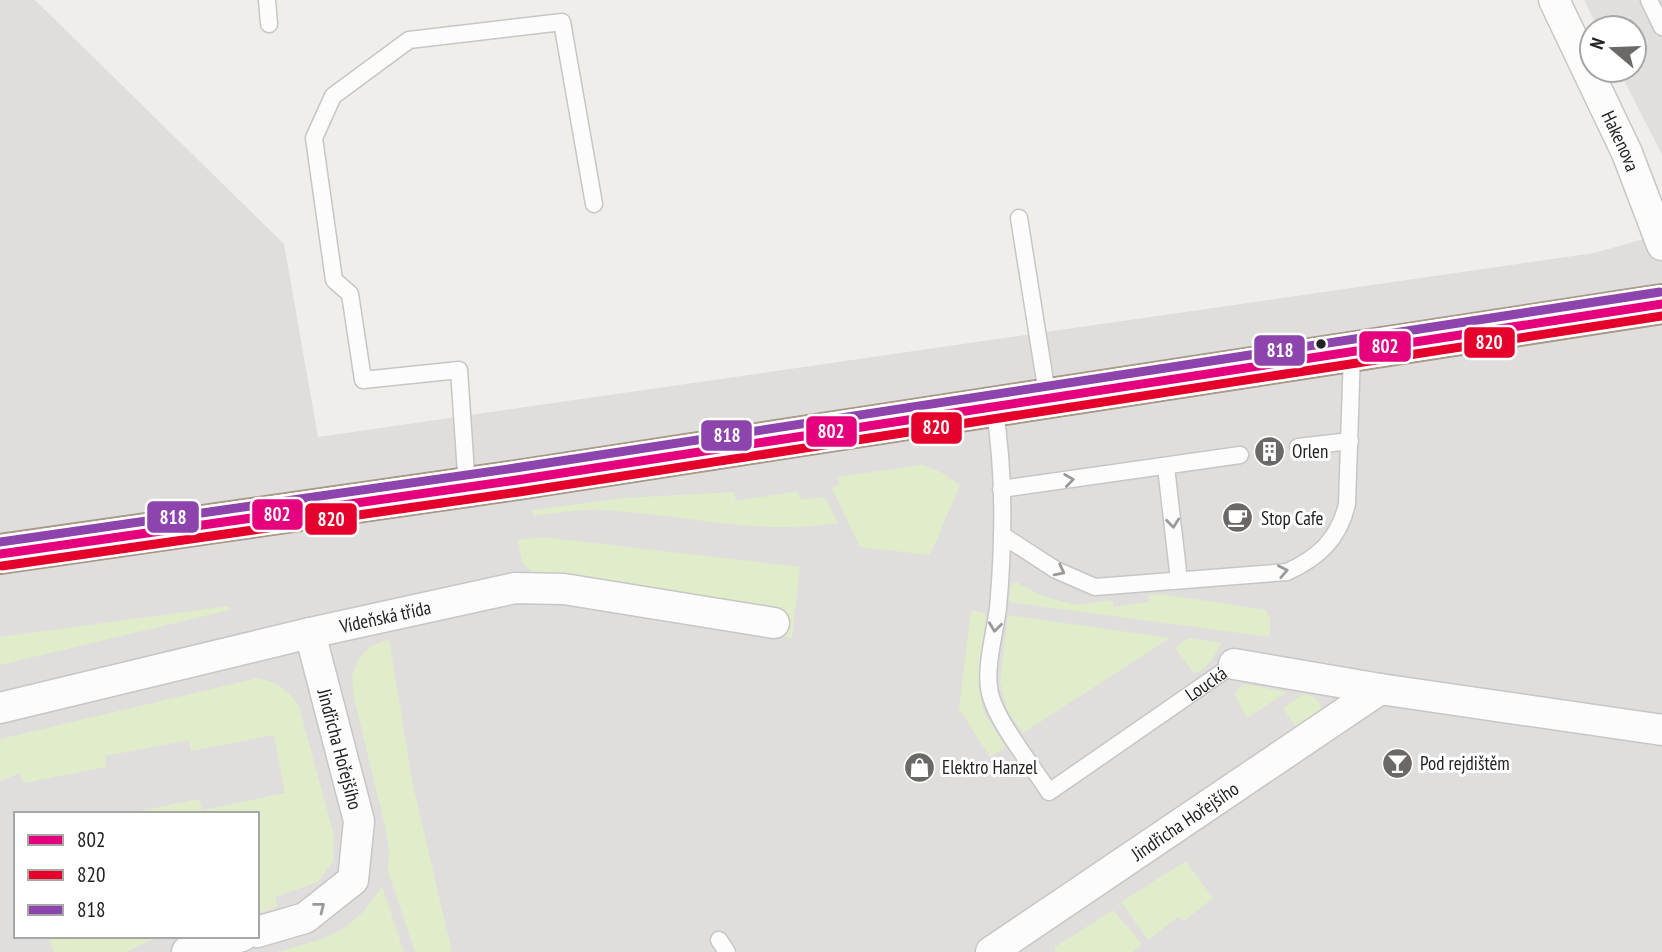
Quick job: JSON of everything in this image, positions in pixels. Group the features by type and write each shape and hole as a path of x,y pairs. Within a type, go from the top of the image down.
{"main road":[{"path":"0,554 467,488 994,406 1352,354 1662,304"}],"street":[{"name":"Hakenova","path":"1554,0 1627,153 1662,245"},
{"name":"Vídeňská třída","path":"0,708 310,633 515,588 538,587 774,623"},
{"name":"Jindřicha Hořejšího","path":"259,931 306,918 353,880 359,821 310,633"},
{"name":"Loucká","path":"1234,664 1380,689 1662,730"},
{"name":"Jindřicha Hořejšího","path":"991,952 1380,689"},
{"path":"187,952 235,938"}],"lane":[{"path":"267,0 270,24"},
{"path":"1649,0 1662,27"},
{"path":"467,488 459,370 363,380 350,294 334,280 314,138 333,96 409,40 562,22 594,204"},
{"path":"1019,218 1048,400"},
{"path":"1002,535 1056,570 1095,587 1287,572 1308,562 1321,552 1344,518 1350,487 1352,354"},
{"name":"Loucká","path":"994,406 1001,450 1002,535 998,607 988,680 990,695 996,711 1049,792 1234,664"},
{"path":"1298,447 1350,441"},
{"path":"1001,489 1240,455"},
{"path":"1166,467 1179,580"}],"shaded area":[{"path":"0,0 35,0 284,244 318,437 1594,253 1662,234 1662,952 0,952"},
{"path":"1584,0 1662,0 1662,155 1626,84 1648,84 1648,14 1591,14"}],"green space":[{"path":"922,465 941,472 960,485 930,555 860,547 831,487 840,485 836,477"},
{"path":"798,491 800,500 825,498 838,523 750,526 603,510 533,516 533,510 623,498 734,492 736,501"},
{"path":"542,537 800,567 792,638 533,573 522,562 518,540"},
{"path":"1016,582 1042,596 1075,605 1112,600 1114,607 1149,602 1149,595 1161,594 1266,610 1270,618 1270,637 1009,602 1011,584"},
{"path":"229,606 230,610 0,665 0,637"},
{"path":"971,610 986,613 979,688 984,712 1005,747 990,757 959,709"},
{"path":"1008,615 1170,638 1023,733 1007,709 1000,682"},
{"path":"1188,638 1222,643 1207,665 1194,673 1175,648"},
{"path":"389,639 413,785 452,952 415,952 388,872 389,848 354,698 352,675 359,659 369,647"},
{"path":"258,678 271,682 282,688 299,706 334,836 333,861 318,882 275,897 278,907 259,912 259,812 135,812 199,799 202,810 285,793 274,735 191,751 189,740 105,756 106,767 24,783 20,773 0,781 0,739"},
{"path":"1244,685 1287,692 1247,718 1235,695 1238,688"},
{"path":"1304,694 1317,700 1322,713 1302,731 1283,708"},
{"path":"1186,861 1213,898 1184,921 1178,917 1148,940 1121,902"},
{"path":"382,886 404,952 277,952 337,932 360,914"},
{"path":"1113,910 1142,944 1132,952 1055,952 1055,947"},
{"path":"50,938 158,938 126,952 54,952"}],"transit line":[{"name":"818","path":"0,542 515,468 1660,292"},
{"name":"802","path":"0,554 517,480 1662,304"},
{"name":"820","path":"2,566 519,492 1662,316"}],"place":[{"name":"Orlen","path":"1269,451"},
{"name":"Stop Cafe","path":"1238,518"},
{"name":"Pod rejdištěm","path":"1397,763"},
{"name":"Elektro Hanzel","path":"919,767"}]}
